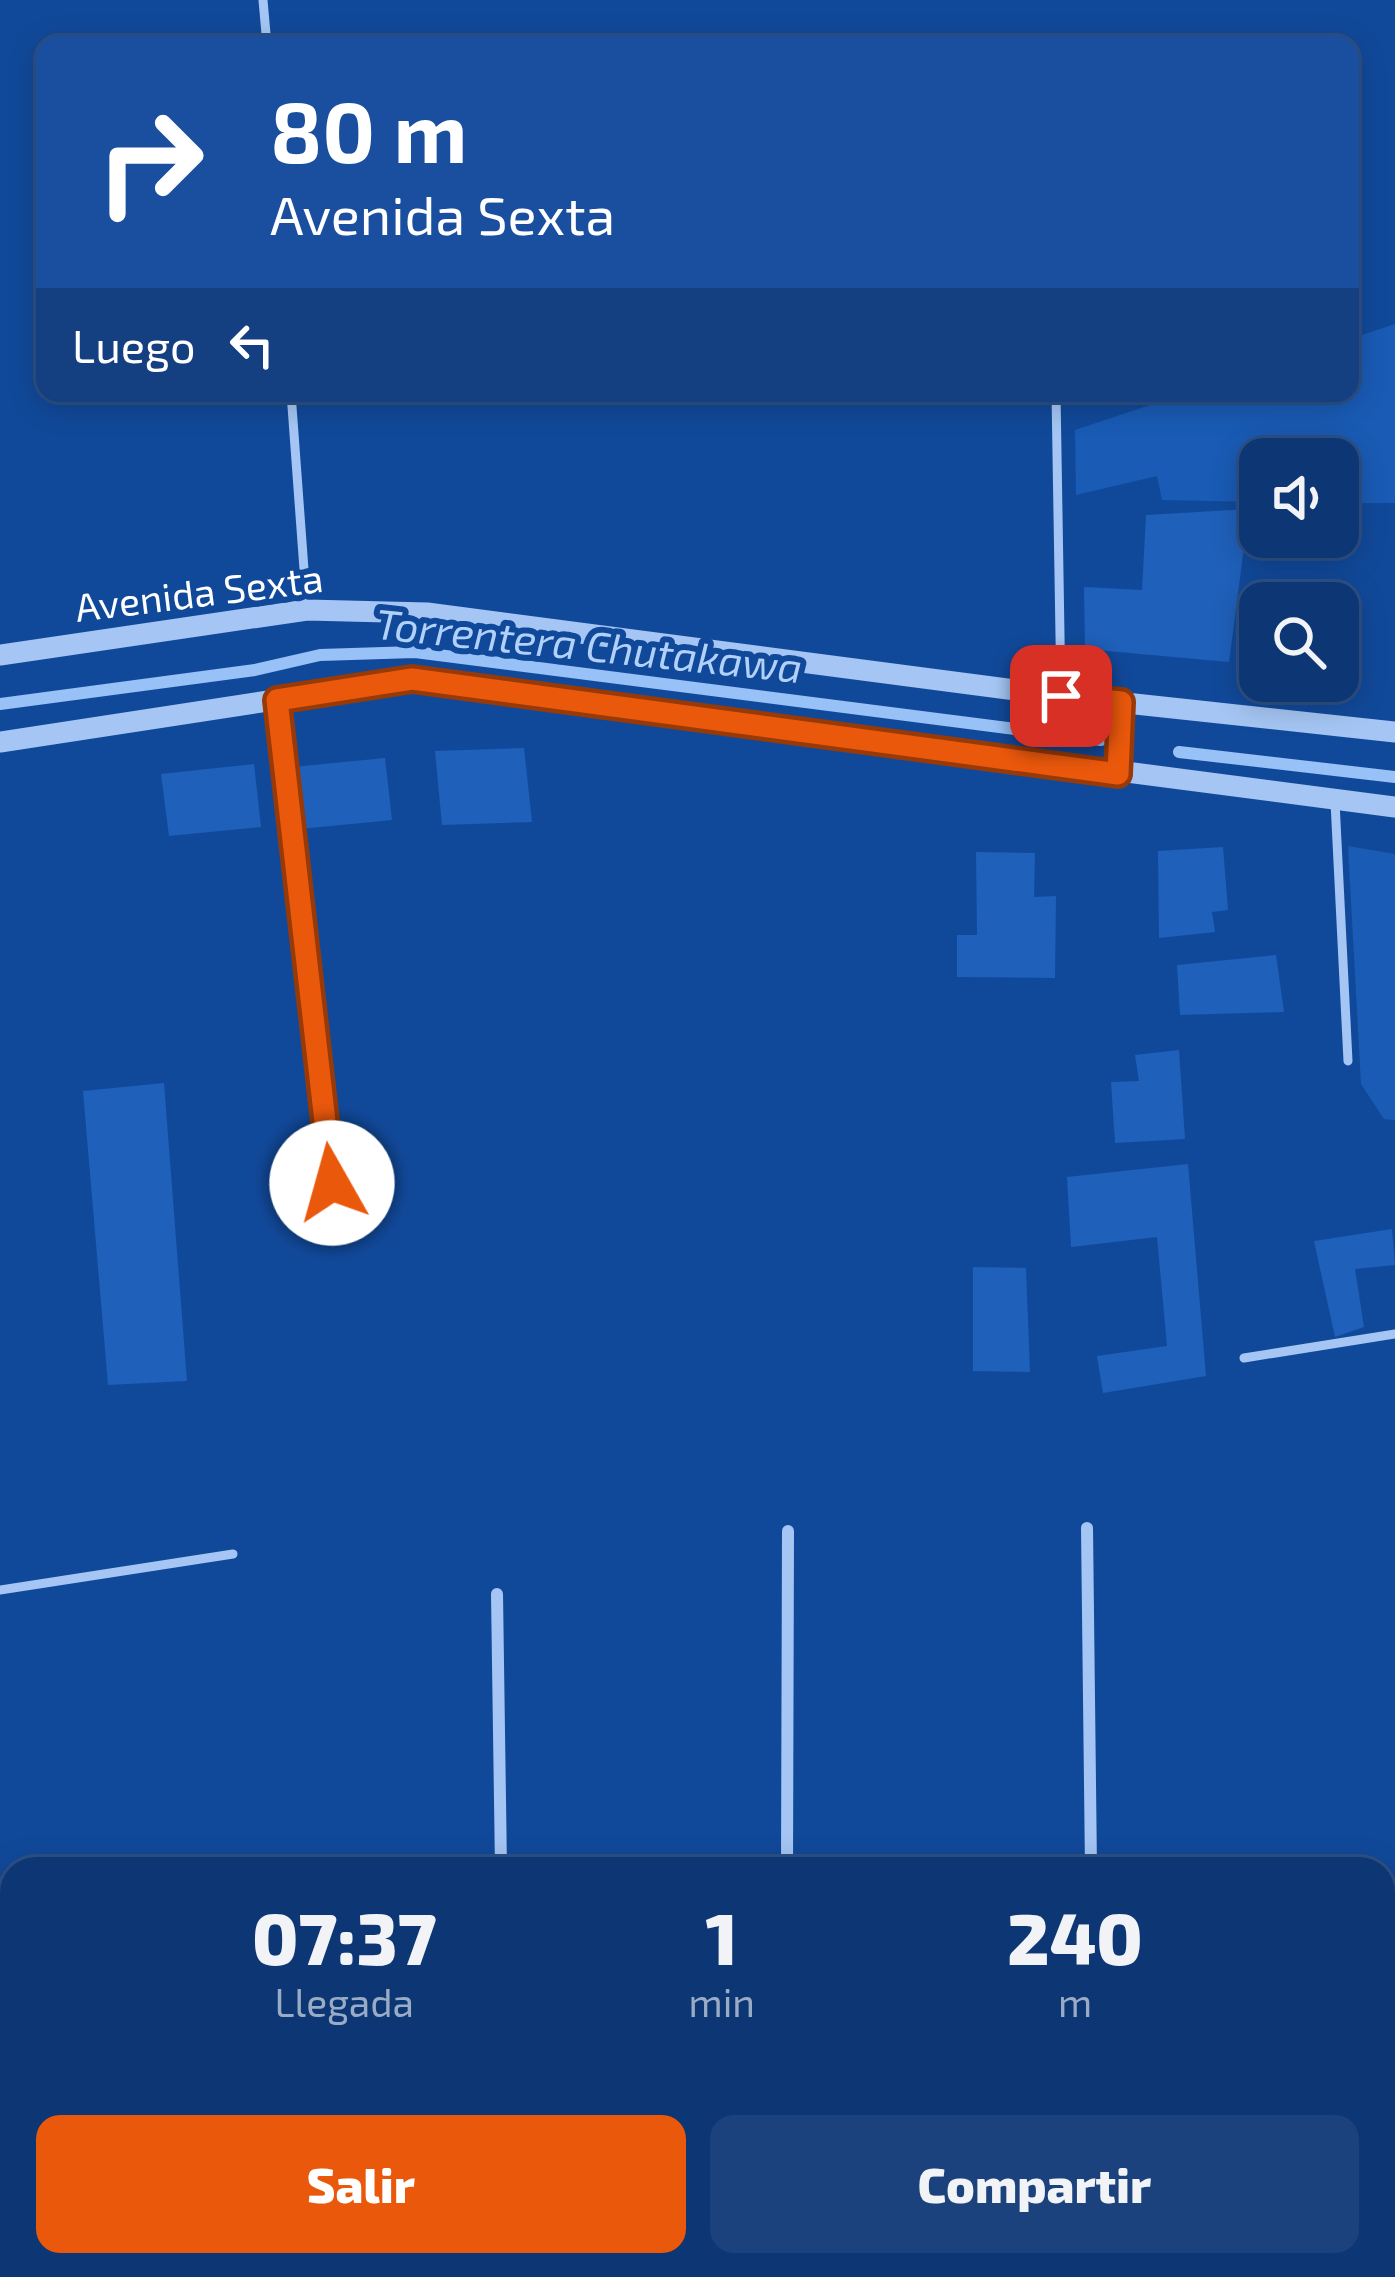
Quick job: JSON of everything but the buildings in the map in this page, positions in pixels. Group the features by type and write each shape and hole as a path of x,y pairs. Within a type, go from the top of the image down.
{"street":[{"name":"Avenida Sexta","path":"0,655 307,610 427,613 1061,696 1395,732"},
{"path":"0,742 412,679 1395,807"},
{"path":"1119,771 1121,702"},
{"path":"1087,1528 1091,1857"},
{"path":"788,1532 788,1857"},
{"path":"497,1594 501,1857"}],"lane":[{"path":"263,0 266,36"},
{"path":"293,402 307,610"},
{"path":"1056,402 1061,696"},
{"path":"277,700 332,1183"},
{"path":"1335,800 1348,1061"},
{"path":"1244,1358 1395,1334"},
{"path":"0,1590 233,1554"}],"shaded area":[{"path":"1395,324 1395,503 1359,503 1359,438 1239,438 1239,502 1162,500 1157,476 1076,495 1075,430 1159,402 1359,402 1359,336"},
{"path":"1348,846 1395,854 1395,1120 1384,1119 1361,1084"}],"waterway":[{"name":"Torrentera Chutakawa","path":"0,704 255,670 320,655 415,652 1101,740"},
{"name":"Torrentera Chutakawa","path":"1179,752 1395,777"}],"route":[{"path":"332,1183 277,700 412,679 1118,774 1121,702 1061,696"}]}
